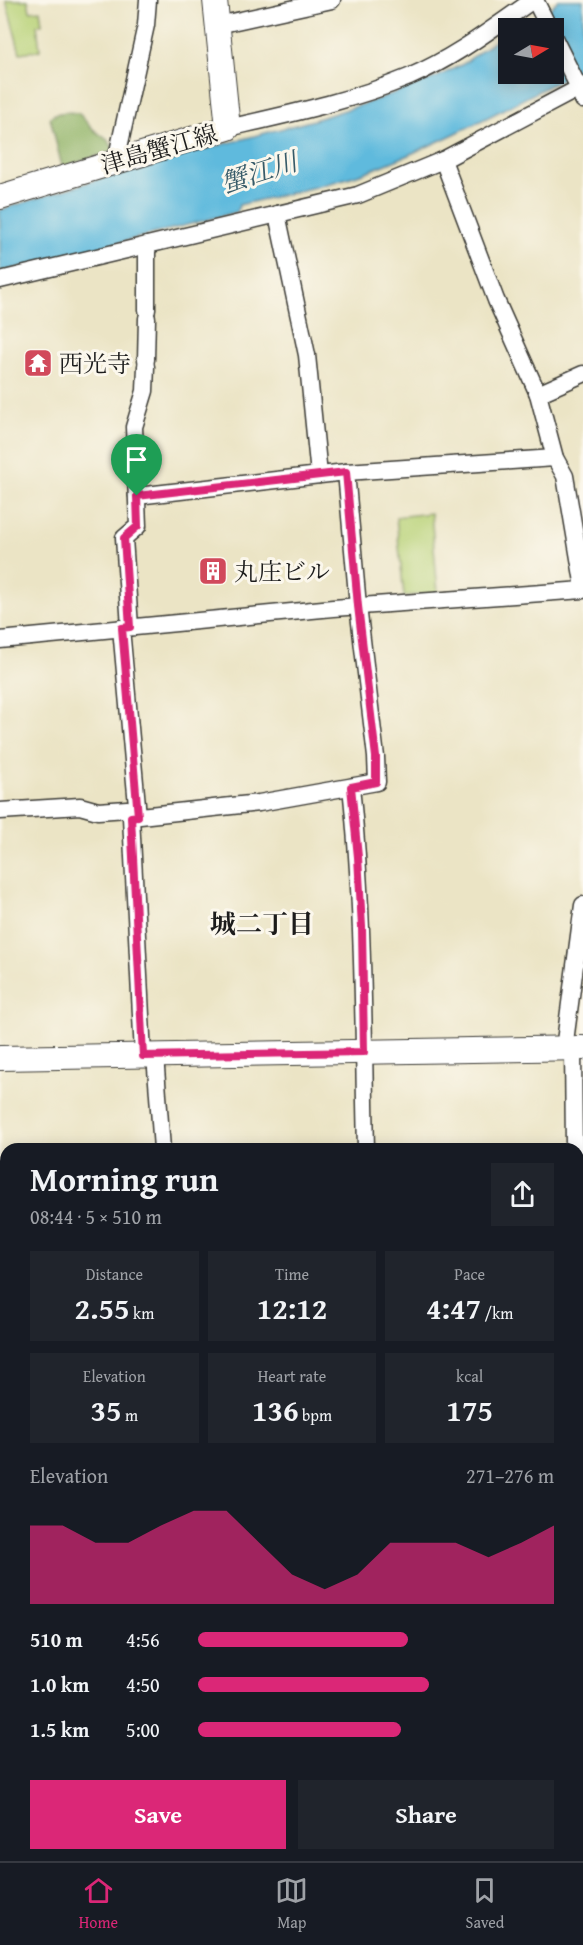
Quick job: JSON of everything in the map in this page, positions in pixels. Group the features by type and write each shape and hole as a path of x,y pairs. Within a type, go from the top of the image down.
{"main road":[{"name":"津島蟹江線","path":"0,197 228,128 215,0"},
{"path":"0,1058 573,1048"}],"street":[{"path":"116,161 146,26 148,0"},
{"path":"218,25 332,0"},
{"path":"228,128 322,106 409,77 462,50 535,2 544,18"},
{"path":"0,280 358,195 443,160 582,91 564,57"},
{"path":"443,160 496,300 538,394 555,458 565,476 583,582"},
{"path":"277,214 307,355 319,475"},
{"path":"147,245 145,391 134,427 138,526 124,538 135,817 149,1055 161,1143"},
{"path":"538,394 583,374"},
{"path":"137,496 346,472 555,458"},
{"path":"135,817 259,802 376,782 376,757 358,606 346,472"},
{"path":"0,640 358,606 583,590"},
{"path":"351,787 362,927 366,1143"},
{"path":"0,811 80,806 98,811 128,809 135,817"},
{"path":"574,1143 573,1048 583,905"}],"green space":[{"path":"6,0 28,0 30,11 40,10 42,24 37,25 40,50 20,53"},
{"path":"66,112 78,113 108,141 113,151 62,167 50,117"},
{"path":"431,513 438,593 404,596 396,517"}],"water":[{"path":"558,0 583,0 583,68 564,78 564,18 536,18 548,11"},
{"name":"蟹江川","path":"498,38 498,84 552,84 420,150 363,173 317,187 239,205 237,212 0,272 0,210 134,168 314,120 437,77 463,64"}],"place":[{"name":"西光寺","path":"38,363"},
{"name":"丸庄ビル","path":"213,571"}],"district":[{"name":"城二丁目","path":"262,923"}],"route":[{"path":"346,472 358,606 376,757 376,782 351,787 362,927 364,1052 143,1056 131,817 138,816 122,628 130,627 124,538 138,526 137,496 346,472"}]}
